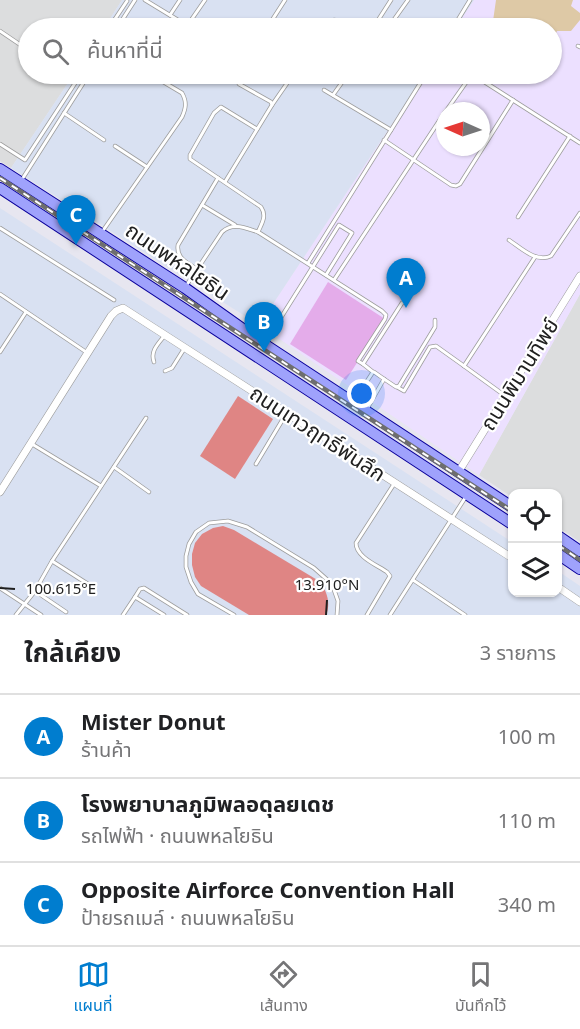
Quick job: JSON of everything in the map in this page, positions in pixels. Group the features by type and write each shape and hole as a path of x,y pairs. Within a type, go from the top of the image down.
{"main road":[{"name":"ถนนพหลโยธิน","path":"0,169 185,288 264,344 508,504"},
{"name":"ถนนพหลโยธิน","path":"0,188 508,521"},
{"path":"345,415 353,402"},
{"path":"467,495 475,482"},
{"path":"562,539 580,551"},
{"path":"562,557 580,569"}],"street":[{"name":"ถนนพิมานทิพย์","path":"459,471 580,276"},
{"name":"ถนนเทวฤทธิ์พันลึก","path":"88,353 111,316 123,308 508,555"},
{"path":"0,492 88,353"},
{"path":"562,590 580,602"}],"lane":[{"path":"115,18 127,0 132,4"},
{"path":"123,18 135,0"},
{"path":"145,0 175,18"},
{"path":"170,15 180,0"},
{"path":"194,18 205,0"},
{"path":"273,18 285,0"},
{"path":"379,18 391,0"},
{"path":"395,18 408,0"},
{"path":"459,18 470,0"},
{"path":"0,31 18,43"},
{"path":"0,144 25,160 74,84"},
{"path":"21,182 83,84"},
{"path":"101,234 182,117 186,105 185,98 182,93 167,84"},
{"path":"239,84 271,102 272,105"},
{"path":"225,182 287,84"},
{"path":"333,95 341,84"},
{"path":"308,264 419,84"},
{"path":"453,102 465,84"},
{"path":"488,84 580,143"},
{"path":"324,90 391,130"},
{"path":"384,140 451,185 456,186 460,184 513,100"},
{"path":"257,129 221,107 214,113 190,155 190,159 261,207 264,212 263,221 258,232"},
{"path":"64,113 104,140"},
{"path":"334,280 436,126"},
{"path":"518,217 570,136"},
{"path":"115,146 147,167"},
{"path":"197,269 180,257 177,252 178,245 218,178"},
{"path":"202,205 236,226"},
{"path":"509,240 536,256 546,258 552,256 580,213"},
{"path":"264,344 339,225 352,233 326,275"},
{"path":"185,288 228,226 258,232 382,310 386,315 385,319 358,361 384,380 404,391 430,347 436,346 506,396"},
{"path":"0,228 114,300"},
{"path":"464,366 536,256"},
{"path":"0,294 88,353"},
{"path":"363,364 402,303 407,301"},
{"path":"0,352 26,312"},
{"path":"396,387 399,386 435,327 435,320"},
{"path":"154,362 152,357 154,349 165,334"},
{"path":"165,371 171,368 185,347"},
{"path":"353,402 373,372"},
{"path":"366,410 384,380"},
{"path":"256,464 287,413"},
{"path":"16,615 35,591 52,561 146,418"},
{"path":"31,443 101,486"},
{"path":"114,467 149,492"},
{"path":"367,615 390,576 359,554 355,547 395,483"},
{"path":"390,615 467,495"},
{"path":"234,615 198,594 190,582 186,556 189,544 196,532 209,523 228,521 247,527 314,568 332,584 338,601 337,615"},
{"path":"52,561 91,586"},
{"path":"413,580 465,615"},
{"path":"0,588 41,615"},
{"path":"123,615 140,589 144,588 186,615"},
{"path":"35,591 66,612"},
{"path":"135,597 164,615"}],"shaded area":[{"path":"0,0 122,0 110,18 18,18 18,84 67,84 11,168 0,161"},
{"path":"122,0 474,0 462,18 110,18"},
{"path":"474,0 580,0 580,294 479,475 259,325 418,84 562,84 562,18 462,18"},
{"path":"496,0 573,0 571,6 580,13 580,20 571,31 562,31 562,18 493,18"},
{"path":"67,84 418,84 259,325 11,168"},
{"path":"0,208 508,539 508,597 562,597 562,574 580,586 580,615 0,615"},
{"path":"328,282 385,319 346,380 290,344"},
{"path":"580,294 580,542 562,530 562,489 508,489 508,494 479,475"},
{"path":"238,396 273,419 235,479 200,456"},
{"path":"223,526 234,530 319,581 327,597 326,615 249,615 201,586 195,577 192,565 195,543 202,534"}],"railway":[{"path":"0,178 508,508"},
{"path":"562,548 580,560"}],"place":[{"name":"Opposite Airforce Convention Hall","path":"76,245"},
{"name":"Mister Donut","path":"406,308"},
{"name":"โรงพยาบาลภูมิพลอดุลยเดช","path":"264,352"}]}
